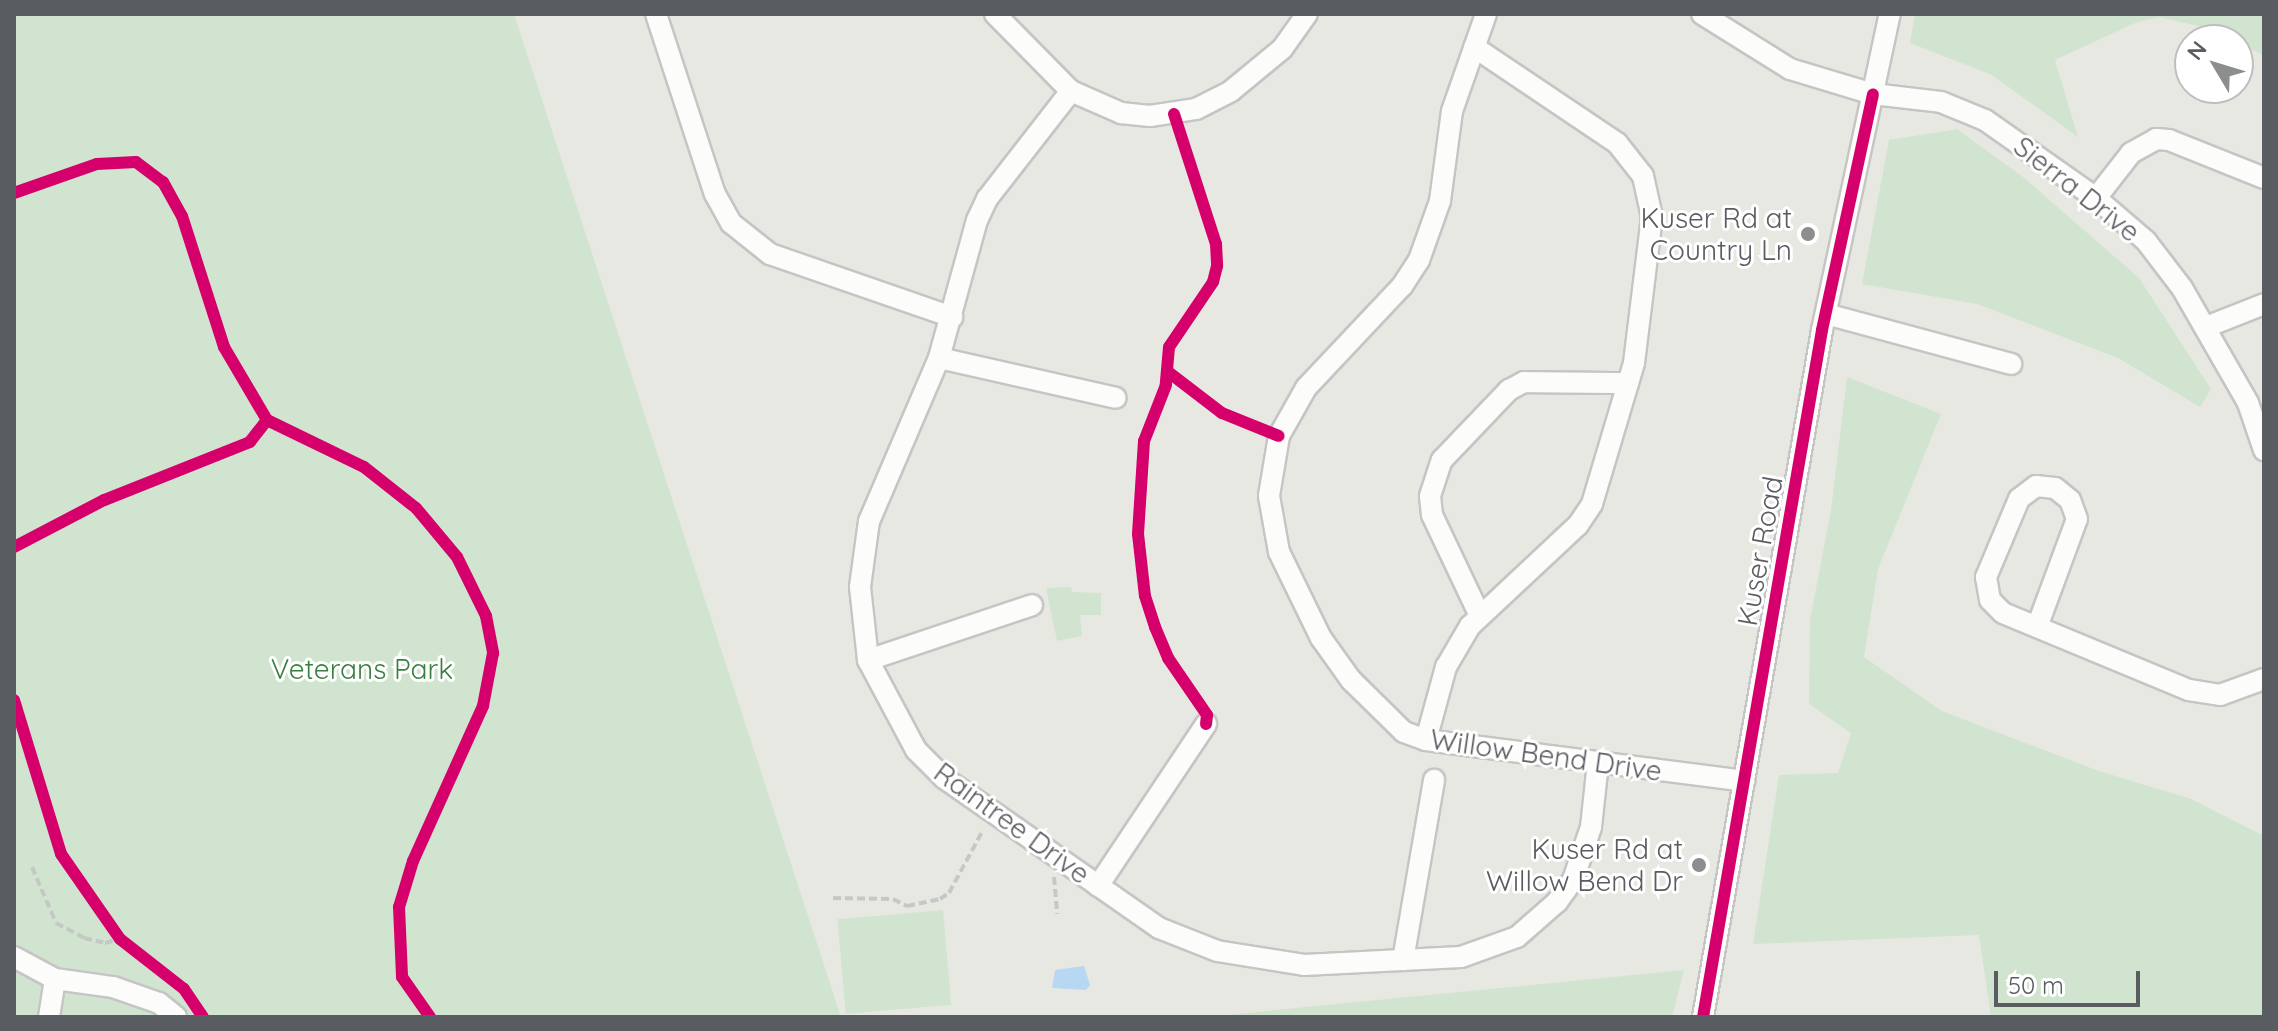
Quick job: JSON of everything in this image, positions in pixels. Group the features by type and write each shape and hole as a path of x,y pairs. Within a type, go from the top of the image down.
{"street":[{"path":"656,14 715,194 731,223 770,254 952,317"},
{"path":"995,14 1071,91 1121,113 1150,116 1196,109 1231,91 1282,49 1307,14"},
{"name":"Willow Bend Drive","path":"1486,14 1452,111 1440,201 1419,260 1291,409 1275,450 1269,496 1279,552 1321,638 1388,720 1426,740 1744,781"},
{"name":"Sierra Drive","path":"1702,14 1790,69 1873,94 1941,102 1985,120 2096,198 2146,241 2206,327 2248,403 2264,450"},
{"name":"Kuser Road","path":"1703,1017 1826,314 1890,14"},
{"path":"1426,740 1446,667 1480,616 1578,525 1592,504 1628,383 1652,217 1643,176 1617,143 1474,47"},
{"name":"Raintree Drive","path":"1071,91 987,199 939,358 869,521 860,587 868,660 916,750 944,778 1159,928 1217,951 1304,965 1403,960 1490,949 1537,923 1557,902 1585,853 1598,763"},
{"path":"2096,198 2131,153 2156,139 2169,140 2264,178"},
{"path":"2206,327 2264,304"},
{"path":"1826,314 2011,364"},
{"path":"939,358 1116,398"},
{"path":"1480,616 1432,515 1430,496 1442,460 1509,390 1524,382 1628,383"},
{"path":"2037,627 2077,519 2070,500 2055,488 2036,486 2019,499 1986,577 1990,600 2003,613 2189,690 2220,695 2264,679"},
{"path":"868,660 1032,605"},
{"path":"1098,886 1206,724"},
{"path":"1403,960 1434,780"},
{"path":"14,957 55,979 113,987 159,1003 176,1017"},
{"path":"49,1017 55,979"}],"path":[{"path":"833,898 893,899 907,906 940,899 954,885 983,830"},
{"path":"1053,855 1057,914"},
{"path":"32,867 56,923 84,938 125,944"},
{"path":"112,927 125,944"}],"green space":[{"name":"Veterans Park","path":"14,14 514,14 841,1017 14,1017"},
{"path":"1915,14 2264,14 2264,56 2254,51 2254,24 2190,24 2159,17 2135,23 2055,60 2078,137 1992,75 1910,43"},
{"path":"1957,129 2023,177 2139,278 2211,389 2200,407 2118,358 1977,304 1862,284 1889,140"},
{"path":"1847,377 1941,414 1878,569 1864,657 1942,711 2096,770 2191,799 2264,836 2264,1017 1991,1017 1979,935 1753,944 1779,775 1838,773 1851,733 1809,704 1810,620 1831,510"},
{"path":"1071,587 1072,592 1101,593 1101,615 1080,615 1082,636 1057,641 1046,588"},
{"path":"943,910 951,1005 846,1014 837,919"},
{"path":"1684,970 1672,1017 1205,1017"}],"water":[{"path":"1084,966 1090,985 1086,990 1052,988 1055,970"}],"cycle path":[{"path":"1703,1017 1822,330 1873,94"},
{"path":"1174,114 1216,244 1217,266 1213,282 1169,347 1166,385 1144,441 1138,534 1145,596 1155,627 1168,658 1207,715 1206,724"},
{"path":"14,193 97,164 136,162 163,182 182,216 224,347 267,420 250,442 104,500 14,547"},
{"path":"1167,371 1222,413 1279,436"},
{"path":"267,420 364,467 416,508 457,557 486,616 493,653 483,706 413,861 399,907 402,977 430,1017"},
{"path":"14,700 61,854 120,939 184,989 203,1017"}],"place":[{"name":"Kuser Rd at Country Ln","path":"1808,234"},
{"name":"Kuser Rd at Willow Bend Dr","path":"1699,865"}]}
